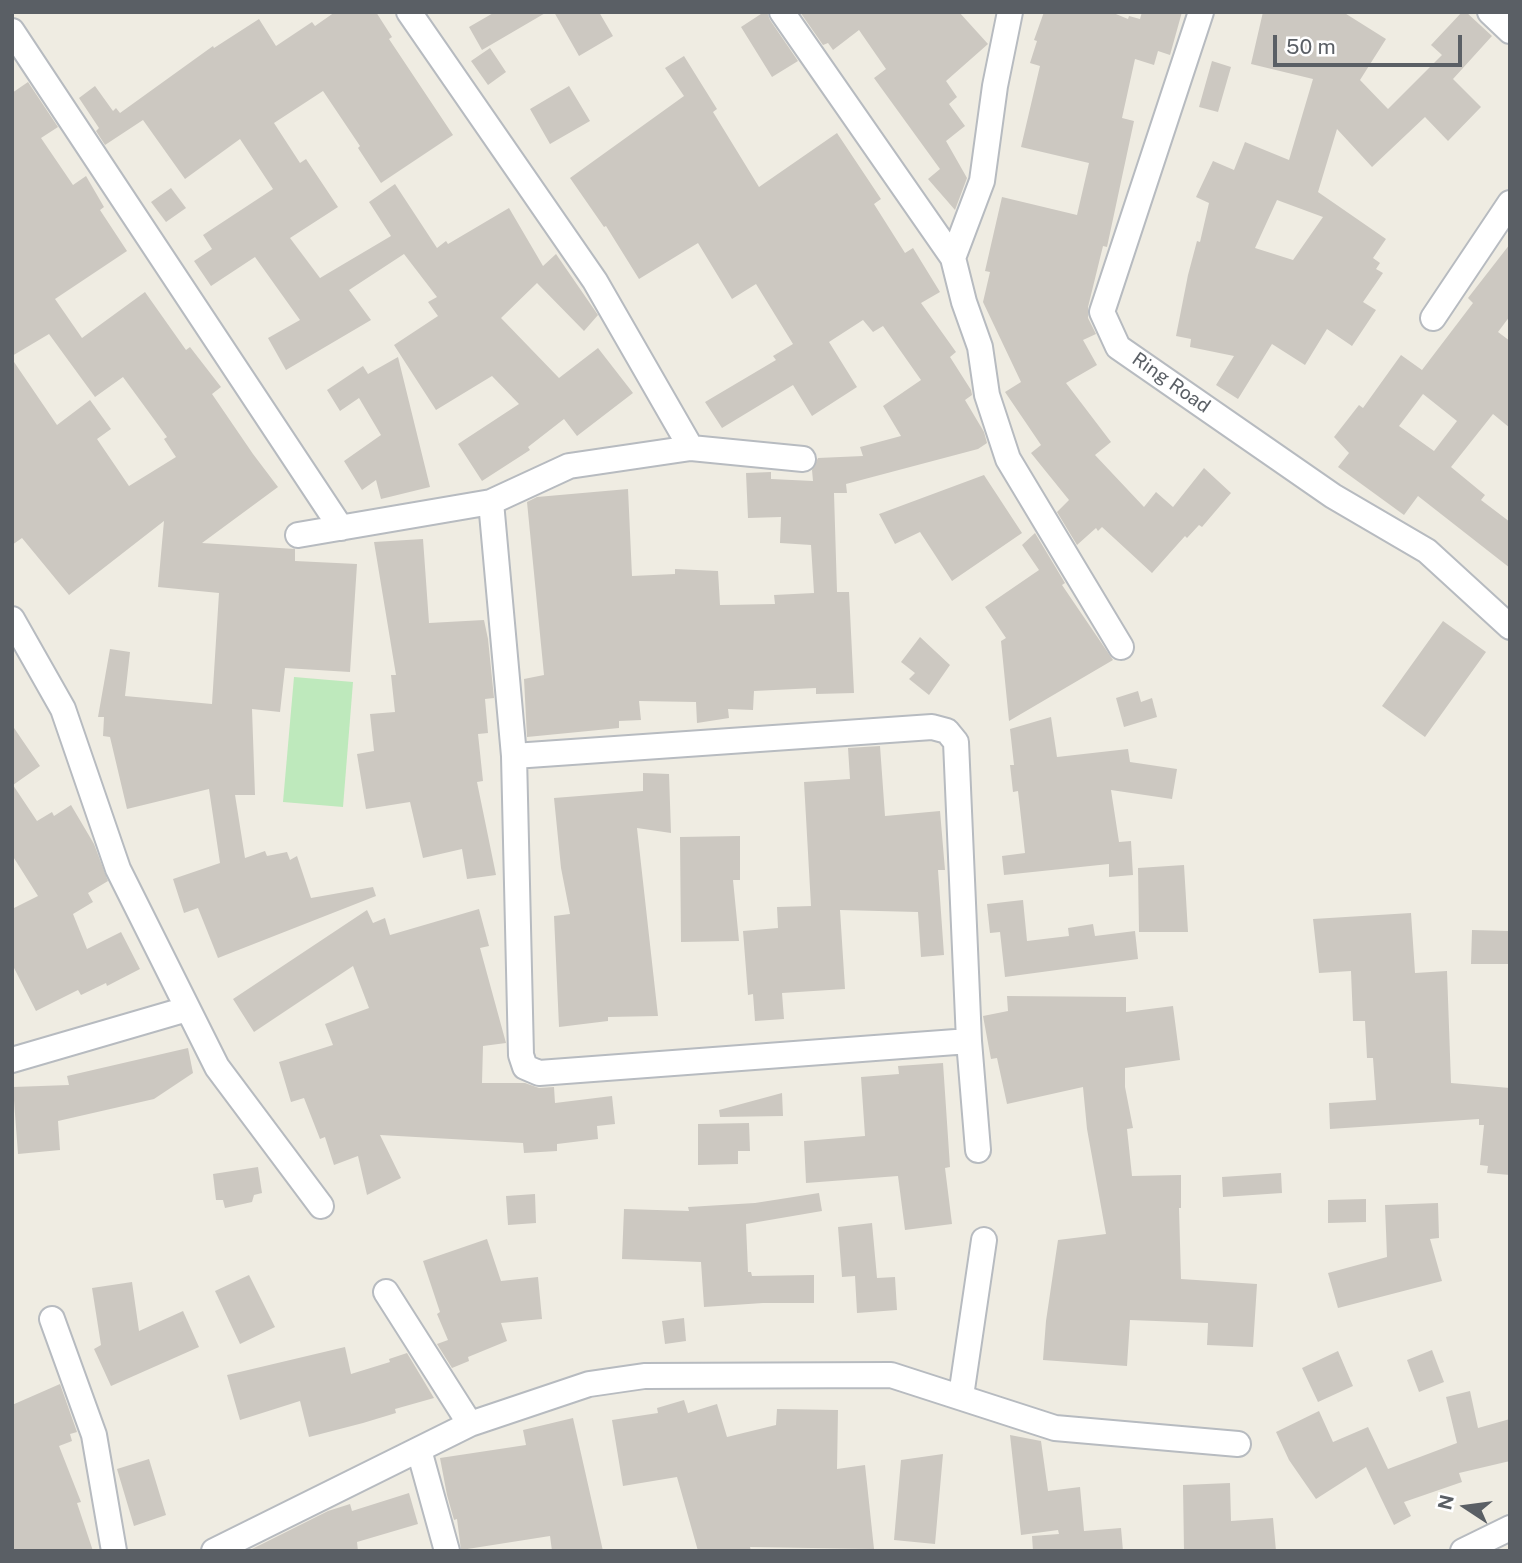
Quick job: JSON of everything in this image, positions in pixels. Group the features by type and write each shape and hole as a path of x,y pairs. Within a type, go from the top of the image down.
{"street":[{"path":"409,12 596,281 691,448"},
{"path":"782,12 953,258 964,302 980,347 988,395 1008,458 1121,647"},
{"path":"953,258 982,181 995,86 1010,12"},
{"name":"Ring Road","path":"1201,12 1102,312 1118,347 1333,496 1427,551 1510,626"},
{"path":"1490,12 1510,31"},
{"path":"12,31 341,528"},
{"path":"1433,318 1510,204"},
{"path":"298,535 491,502 569,466 691,448 803,458"},
{"path":"491,502 514,756 520,1055 525,1067 539,1073 969,1041"},
{"path":"12,619 63,709 118,869 216,1067 321,1206"},
{"path":"514,756 932,727 947,731 956,742 969,1041 978,1150"},
{"path":"12,1060 187,1009"},
{"path":"961,1396 985,1240"},
{"path":"386,1292 470,1424"},
{"path":"52,1320 94,1435 114,1551"},
{"path":"214,1551 470,1424 589,1384 644,1376 891,1376 1055,1428 1238,1444"},
{"path":"419,1450 447,1551"},
{"path":"1463,1551 1510,1528"}],"green space":[{"path":"294,677 353,682 343,807 283,802"}],"building":[{"path":"335,12 376,12 392,37 389,39 453,135 381,183 323,91 274,123 300,163 306,159 338,207 290,238 320,278 391,236 369,202 395,184 437,248 509,208 543,266 556,254 598,315 584,331 537,283 501,318 559,378 598,348 633,393 577,436 564,419 528,447 530,450 482,481 458,444 519,404 492,376 436,410 394,345 438,316 428,302 437,297 404,254 349,290 371,320 286,370 268,338 300,320 255,257 211,286 194,261 212,249 203,235 273,189 240,139 185,179 143,120 105,145 96,131 99,128 79,98 95,86 113,111 116,108 120,113 213,46 214,48 259,19 276,46 312,22 315,26"},
{"path":"495,12 547,12 482,50 469,27"},
{"path":"554,12 599,12 613,36 579,56"},
{"path":"767,12 798,61 772,77 741,27"},
{"path":"800,12 959,12 988,44 946,81 957,97 949,104 965,126 946,141 967,178 955,210 928,179 940,169 874,78 886,69 859,30 833,50 828,43 823,45"},
{"path":"1044,12 1111,12 1128,19 1129,16 1140,19 1142,12 1182,12 1170,55 1158,51 1154,65 1135,59 1122,118 1134,121 1107,247 1103,246 1088,307 1088,318 1096,334 1083,340 1097,365 1066,383 1111,442 1095,455 1144,507 1156,492 1173,507 1204,468 1231,493 1202,527 1199,525 1187,538 1185,536 1152,573 1102,527 1098,531 1096,528 1077,545 1057,512 1069,500 1031,453 1041,445 1005,392 1021,382 983,302 990,272 985,271 1002,197 1077,215 1089,163 1021,147 1040,66 1030,63 1037,41 1034,40"},
{"path":"1263,12 1343,12 1386,39 1360,80 1388,109 1442,55 1431,45 1462,12 1466,12 1492,36 1453,79 1481,107 1448,141 1425,117 1372,167 1337,129 1318,192 1386,239 1373,258 1380,263 1376,269 1383,273 1363,302 1376,310 1352,346 1327,329 1305,365 1272,344 1238,399 1216,385 1234,356 1190,347 1191,339 1176,336 1188,275 1197,241 1200,242 1209,203 1196,197 1213,161 1234,170 1245,142 1289,160 1313,79 1251,64","holes":["1277,200 1323,217 1293,260 1255,248"]},
{"path":"490,48 506,72 488,85 471,61"},
{"path":"684,56 717,109 713,112 759,187 837,133 881,199 874,204 905,253 913,248 940,292 921,303 956,352 950,357 971,390 972,395 965,400 984,432 987,443 978,449 846,484 847,493 834,493 837,592 849,592 854,693 816,694 816,688 754,691 753,710 728,709 729,718 697,723 696,702 639,701 641,720 619,721 619,728 527,737 524,679 544,675 527,502 537,497 628,489 632,576 675,574 675,569 718,571 720,605 775,604 774,595 814,593 811,545 780,543 781,517 748,518 746,473 771,472 771,479 813,481 812,470 818,458 863,456 860,447 901,436 883,406 921,380 883,326 873,332 863,320 829,342 857,387 812,416 793,385 722,428 705,402 776,360 773,356 793,344 756,284 732,299 698,243 639,279 606,226 604,227 570,178 684,96 665,68"},
{"path":"1212,61 1231,67 1218,112 1199,107"},
{"path":"28,82 58,127 41,138 73,185 86,176 104,207 100,210 127,251 55,299 82,338 145,292 186,350 190,347 221,387 212,394 278,487 202,543 295,549 295,561 357,564 350,672 285,668 280,712 252,709 255,795 235,795 245,858 265,851 267,856 287,852 290,860 297,856 311,898 373,887 376,896 218,958 198,908 184,913 173,879 220,863 209,789 127,809 110,737 103,736 104,717 98,717 110,649 130,652 125,696 212,704 219,593 158,587 164,521 69,595 22,538 12,545 12,359 57,425 90,400 111,429 97,439 129,486 176,457 164,439 167,437 123,377 95,397 49,334 12,356 12,93"},
{"path":"569,86 590,121 550,144 530,109"},
{"path":"171,188 186,208 166,222 151,202"},
{"path":"1510,244 1510,316 1498,332 1510,341 1510,428 1493,414 1451,467 1485,495 1481,500 1510,522 1510,568 1418,496 1404,515 1338,467 1349,453 1334,437 1359,405 1363,408 1401,355 1422,370 1473,303 1468,298","holes":["1423,394 1457,421 1434,451 1399,426"]},
{"path":"398,357 430,487 381,499 376,480 362,490 344,461 381,435 359,398 340,411 327,390 363,366 368,374"},
{"path":"984,475 1022,533 952,581 920,532 895,544 879,514"},
{"path":"1035,533 1065,583 1062,585 1113,660 1009,721 1001,641 1006,638 985,607 1039,570 1022,545"},
{"path":"423,539 429,623 484,620 494,698 485,699 488,733 478,734 483,781 477,782 496,875 467,879 462,849 423,858 410,802 366,809 357,754 374,751 370,714 395,712 391,675 396,675 374,542"},
{"path":"1443,621 1486,652 1425,737 1382,706"},
{"path":"920,637 950,665 929,695 909,679 915,673 901,662"},
{"path":"1138,691 1141,702 1152,698 1157,717 1124,727 1116,698"},
{"path":"1051,717 1057,757 1128,749 1130,762 1177,769 1172,799 1111,790 1119,842 1131,841 1133,875 1109,877 1109,864 1004,875 1002,856 1025,853 1018,791 1013,792 1010,765 1014,765 1010,729"},
{"path":"12,725 40,766 13,785 37,821 52,812 54,816 71,805 94,844 108,881 88,893 93,902 73,914 87,949 121,932 140,969 107,986 106,983 81,995 78,990 36,1011 12,964 12,909 38,896 12,855"},
{"path":"880,746 885,816 940,811 945,870 938,870 944,955 921,957 918,912 840,910 845,989 782,993 784,1019 755,1021 753,994 748,995 743,931 778,928 777,907 811,906 804,782 850,779 848,748"},
{"path":"643,773 669,774 671,833 637,828 658,1016 608,1017 608,1021 559,1027 554,916 570,914 561,868 554,798 643,791"},
{"path":"740,836 740,880 733,880 739,941 681,942 680,837"},
{"path":"1184,865 1188,932 1139,932 1138,868"},
{"path":"1023,900 1027,941 1069,936 1068,928 1093,924 1095,936 1135,931 1138,959 1005,977 1000,932 990,933 987,904"},
{"path":"479,909 489,946 480,948 506,1043 483,1046 482,1083 525,1083 539,1088 554,1087 555,1103 612,1096 615,1124 597,1126 598,1139 557,1144 557,1151 524,1153 523,1143 380,1135 401,1178 367,1195 358,1156 334,1165 325,1137 320,1139 304,1098 291,1102 279,1062 333,1045 325,1024 369,1008 353,966 254,1032 233,999 367,910 373,923 385,918 390,935"},
{"path":"1411,913 1415,973 1447,971 1451,1083 1510,1088 1510,1175 1487,1173 1488,1166 1480,1165 1484,1125 1479,1125 1479,1119 1330,1129 1329,1103 1376,1100 1373,1058 1367,1058 1365,1021 1353,1021 1351,971 1319,973 1313,919"},
{"path":"1472,930 1510,931 1510,964 1471,964"},
{"path":"1007,996 1126,997 1126,1012 1173,1006 1180,1060 1125,1068 1125,1087 1133,1128 1127,1129 1132,1176 1181,1175 1181,1279 1257,1284 1253,1347 1207,1345 1208,1323 1130,1320 1127,1366 1043,1360 1058,1240 1106,1234 1087,1129 1083,1087 1007,1104 997,1058 991,1059 983,1016 1008,1011"},
{"path":"188,1048 193,1073 154,1099 58,1121 60,1150 18,1154 13,1087 69,1085 67,1076"},
{"path":"943,1063 950,1167 945,1168 952,1224 905,1230 898,1176 806,1183 804,1141 865,1136 861,1077 899,1074 898,1066"},
{"path":"782,1093 783,1116 720,1117 719,1110"},
{"path":"749,1123 750,1151 738,1151 738,1164 698,1165 698,1124"},
{"path":"258,1167 262,1193 254,1195 252,1202 225,1208 223,1200 216,1200 213,1174"},
{"path":"1281,1173 1282,1193 1223,1197 1222,1177"},
{"path":"819,1193 822,1211 746,1224 748,1272 751,1272 752,1276 814,1275 814,1303 704,1307 701,1262 622,1259 624,1209 689,1211 688,1207 755,1203"},
{"path":"535,1194 536,1223 508,1225 506,1196"},
{"path":"1366,1199 1366,1222 1328,1223 1328,1200"},
{"path":"1438,1203 1439,1238 1430,1239 1442,1281 1338,1308 1328,1273 1387,1257 1385,1205"},
{"path":"872,1223 877,1278 895,1277 897,1310 857,1313 855,1276 842,1277 838,1227"},
{"path":"487,1239 501,1281 538,1277 542,1319 501,1323 507,1341 468,1357 469,1361 452,1368 437,1344 448,1340 437,1314 440,1312 423,1261"},
{"path":"249,1275 275,1327 240,1344 215,1291"},
{"path":"132,1282 139,1331 183,1311 199,1347 111,1386 94,1349 101,1345 92,1288"},
{"path":"684,1318 686,1341 665,1344 662,1321"},
{"path":"345,1347 351,1374 390,1362 389,1359 407,1353 434,1398 395,1409 396,1413 309,1437 300,1401 240,1420 227,1375"},
{"path":"1432,1350 1444,1382 1419,1392 1407,1360"},
{"path":"1338,1351 1353,1386 1318,1402 1302,1368"},
{"path":"60,1384 77,1432 70,1434 72,1441 59,1446 81,1502 77,1503 93,1551 12,1551 12,1405"},
{"path":"1470,1391 1478,1428 1510,1419 1510,1461 1459,1473 1462,1482 1404,1502 1411,1516 1394,1525 1366,1467 1316,1499 1289,1460 1276,1432 1319,1411 1333,1442 1368,1427 1388,1469 1457,1443 1446,1397"},
{"path":"684,1400 688,1413 717,1404 727,1437 776,1425 777,1409 838,1410 837,1469 865,1465 874,1549 750,1547 751,1551 698,1551 677,1477 623,1486 612,1420 658,1413 657,1408"},
{"path":"573,1418 603,1551 552,1551 550,1536 461,1550 457,1519 454,1520 447,1495 440,1458 526,1445 523,1430"},
{"path":"1010,1435 1041,1441 1048,1491 1080,1487 1084,1531 1121,1528 1123,1551 1033,1551 1032,1536 1059,1534 1058,1530 1021,1535"},
{"path":"943,1454 935,1544 894,1540 901,1460"},
{"path":"149,1459 166,1515 134,1526 117,1469"},
{"path":"1230,1483 1231,1521 1273,1518 1276,1551 1184,1551 1183,1485"},
{"path":"409,1493 418,1524 357,1542 358,1551 248,1551 328,1511 350,1504 352,1511"}]}
